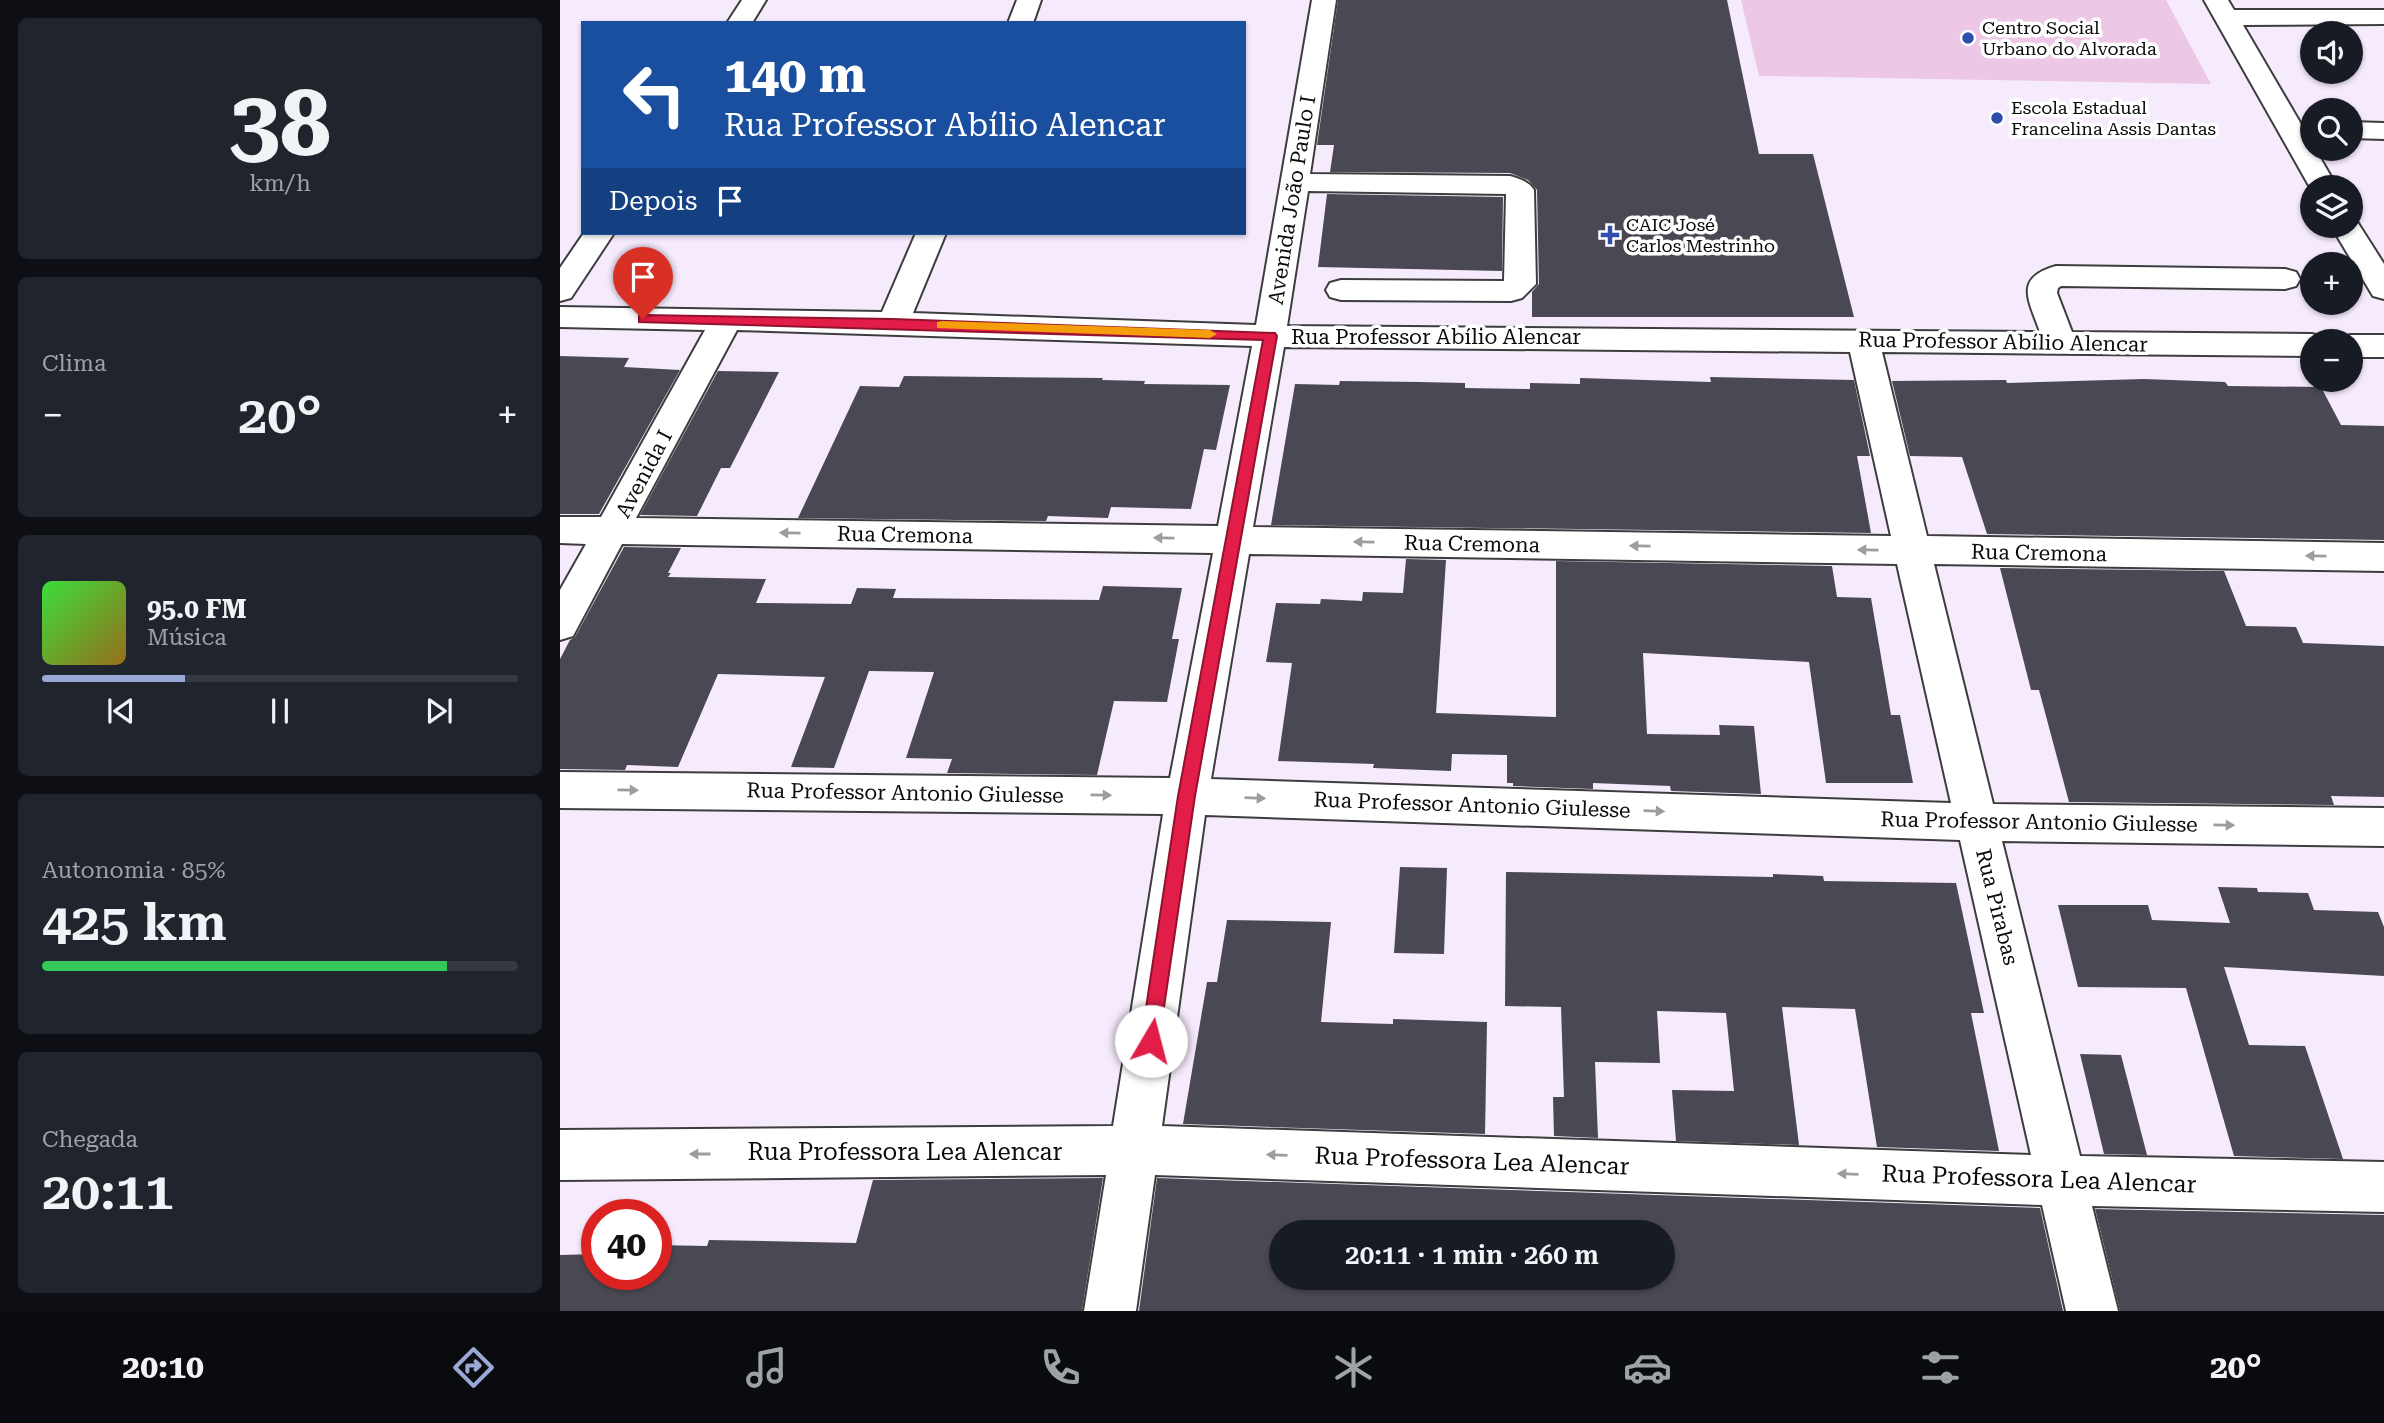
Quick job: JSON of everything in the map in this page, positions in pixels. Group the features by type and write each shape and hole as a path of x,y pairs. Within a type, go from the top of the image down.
{"street":[{"path":"739,21 754,0"},
{"path":"1021,21 1029,0"},
{"name":"Avenida João Paulo I","path":"1110,1311 1187,796 1270,336 1324,0"},
{"path":"2221,9 2384,17"},
{"path":"2221,9 2300,130"},
{"path":"2363,130 2384,131"},
{"path":"1295,182 1510,185 1520,190 1521,284 1511,291 1341,290"},
{"path":"560,292 598,235"},
{"path":"893,323 930,235"},
{"path":"2353,238 2384,289"},
{"path":"2060,344 2042,293 2043,283 2056,276 2285,279"},
{"name":"Rua Professor Abílio Alencar","path":"560,317 893,323 1270,336 2300,345"},
{"name":"Avenida I","path":"560,625 726,321"},
{"name":"Rua Pirabas","path":"1863,340 2092,1311"},
{"path":"2363,345 2384,346"},
{"name":"Rua Cremona","path":"560,530 2384,557"},
{"name":"Rua Professor Antonio Giulesse","path":"560,790 1187,796 1976,822 2384,827"},
{"name":"Rua Professora Lea Alencar","path":"560,1155 1135,1150 2063,1181 2384,1187"}],"shaded area":[{"name":"Centro Social Urbano do Alvorada","path":"1741,0 2166,0 2211,84 1759,76"}],"building":[{"path":"1338,0 1727,0 1759,154 1813,154 1854,317 1532,317 1532,292 1539,284 1537,190 1528,180 1510,173 1330,172 1334,145 1317,145"},
{"path":"1327,194 1503,197 1502,271 1318,267"},
{"path":"560,356 629,358 624,367 680,370 599,514 560,514"},
{"path":"718,371 779,372 730,468 721,468 697,516 640,515"},
{"path":"904,376 1103,378 1102,380 1145,381 1144,384 1230,385 1216,450 1204,449 1191,509 1111,507 1108,518 1048,516 1046,521 798,518 860,386 899,387"},
{"path":"1710,377 1854,380 1870,456 1857,456 1871,533 1271,525 1295,384 1339,385 1340,381 1420,382 1465,383 1465,388 1530,389 1530,383 1580,384 1580,378 1711,382"},
{"path":"2144,379 2225,382 2228,386 2300,387 2300,392 2324,392 2341,425 2384,426 2384,540 1987,534 1962,457 1910,456 1892,381 2006,380 2007,383"},
{"path":"624,547 681,548 668,577 766,579 756,603 851,604 857,588 896,589 893,598 1099,600 1103,586 1182,588 1172,639 1179,639 1167,702 1114,701 1097,775 947,773 952,759 906,758 934,672 869,671 834,768 791,767 825,677 718,674 678,767 627,765 625,770 560,769 560,659 570,640 575,637"},
{"path":"1406,559 1446,560 1436,713 1556,717 1556,561 1832,566 1837,597 1871,598 1891,715 1900,715 1913,783 1826,783 1809,662 1643,653 1647,734 1720,735 1719,725 1754,726 1761,794 1671,791 1670,786 1593,783 1593,789 1513,786 1513,783 1507,783 1507,755 1452,754 1451,771 1373,768 1374,764 1278,761 1292,663 1266,662 1276,603 1320,604 1321,599 1362,601 1363,592 1403,593"},
{"path":"2000,568 2224,571 2246,626 2296,627 2303,643 2384,646 2384,797 2331,796 2334,805 2069,802 2039,690 2031,690"},
{"path":"1400,867 1447,868 1444,954 1394,953"},
{"path":"1506,872 1773,877 1773,874 1823,876 1824,881 1956,883 1984,1013 1971,1013 1999,1151 1877,1147 1855,1009 1782,1007 1799,1145 1676,1141 1672,1090 1734,1091 1726,1013 1657,1011 1660,1063 1595,1062 1598,1138 1554,1136 1553,1097 1564,1097 1561,1007 1505,1006"},
{"path":"2218,887 2257,888 2258,892 2308,893 2314,910 2378,912 2384,927 2384,976 2224,967 2249,1045 2305,1046 2343,1159 2234,1156 2186,988 2078,987 2058,905 2148,905 2152,920 2230,923"},
{"path":"1227,920 1331,922 1321,1022 1393,1024 1393,1019 1487,1022 1485,1134 1183,1124 1207,982 1217,982"},
{"path":"2080,1054 2121,1055 2147,1155 2104,1154"},
{"path":"1103,1178 1082,1311 560,1311 560,1255 581,1254 581,1290 672,1290 672,1245 707,1246 709,1240 856,1243 873,1180"},
{"path":"1157,1178 2040,1208 2063,1311 1139,1311"},
{"path":"2095,1209 2384,1215 2384,1311 2120,1311"}],"slow traffic":[{"path":"942,325 1210,334"}],"place":[{"name":"Centro Social Urbano do Alvorada","path":"1968,38"},
{"name":"Escola Estadual Francelina Assis Dantas","path":"1997,118"},
{"name":"CAIC José Carlos Mestrinho","path":"1610,235"}],"route":[{"path":"643,319 893,323 1270,336 1187,796 1151,1041"}]}
